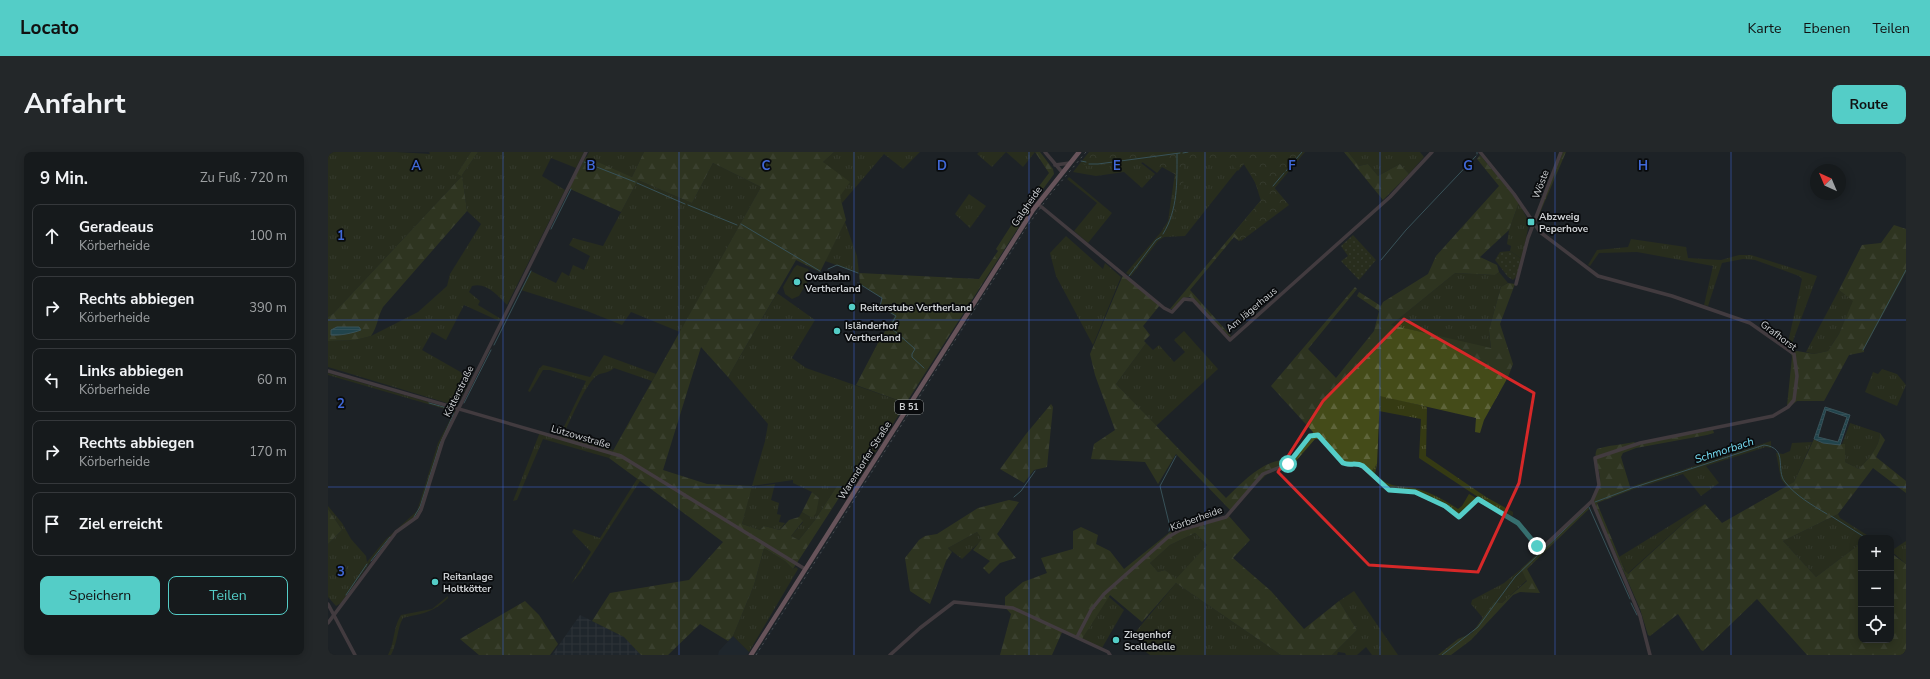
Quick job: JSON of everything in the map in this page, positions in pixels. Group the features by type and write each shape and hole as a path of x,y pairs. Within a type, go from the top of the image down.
{"main road":[{"name":"Galgheide","path":"992,275 1038,204 1079,152"},
{"name":"Warendorfer Straße","path":"752,655 992,275"}],"street":[{"name":"Kötterstraße","path":"328,623 396,532 416,518 421,510 443,440 586,152"},
{"path":"1045,152 1062,172"},
{"name":"Am Jägerhaus","path":"1038,204 1164,308 1172,312 1184,299 1193,300 1230,340 1390,197 1432,152"},
{"path":"1480,152 1514,194 1533,222"},
{"name":"Wöste","path":"1516,284 1533,222 1561,152"},
{"path":"1055,165 1070,163"},
{"name":"Grafhorst","path":"1533,222 1549,240 1598,276 1672,296 1750,323 1794,354 1797,387 1794,400 1788,407 1770,417 1640,443 1595,458 1599,485 1592,501 1542,548"},
{"name":"Lützowstraße","path":"328,371 621,456 805,569"},
{"name":"Körberheide","path":"1076,637 1091,610 1104,594 1168,537 1180,530 1226,517 1263,474 1288,464 1310,436 1318,435 1343,463 1348,465 1359,464 1363,466 1389,490 1415,492 1445,506 1459,517 1478,499 1518,523 1537,546 1542,548"},
{"path":"1592,501 1636,606 1644,628 1650,655"},
{"path":"890,655 920,628 954,602 1012,608 1108,652 1110,655"},
{"path":"328,604 355,655"}],"highlighted area":[{"path":"1404,319 1534,393 1519,483 1478,572 1369,565 1278,472 1323,401"}],"shaded area":[{"path":"1068,172 1036,214 757,655 755,655 1036,212"},
{"path":"580,615 624,637 641,655 552,655"},
{"path":"733,636 749,652 747,655 718,655 719,651"}],"green space":[{"path":"328,152 396,152 430,154 429,152 471,152 457,174 462,175 478,152 584,152 576,168 551,158 542,176 565,190 507,305 496,294 483,286 472,286 469,292 480,301 478,305 501,319 499,321 464,305 446,340 432,332 422,350 471,378 457,406 328,367 328,341 355,340 371,336 418,312 447,286 450,274 481,224 467,211 462,176 333,314 328,317"},
{"path":"471,152 478,152 462,175 467,211 383,307 371,336 355,340 328,341 328,317 333,314 462,176 457,174"},
{"path":"589,152 644,152 632,177 586,158"},
{"path":"644,152 834,152 823,162 850,182 840,196 846,220 820,272 796,260 728,377 701,347 663,470 707,484 752,486 742,524 760,530 764,526 780,530 789,520 799,517 803,521 791,536 799,540 815,520 837,486 846,487 793,569 785,561 764,548 754,585 733,636 728,641 700,624 668,655 641,655 624,637 592,621 610,593 689,580 723,542 609,458 761,187 713,163 692,203 638,180 621,212 568,188 586,157 632,177"},
{"path":"834,152 920,152 903,169 884,154 842,203 823,162"},
{"path":"979,152 1006,152 992,167 977,154"},
{"path":"1006,152 1035,152 1023,167"},
{"path":"1035,152 1040,152 1053,169 1054,174 1035,200 1031,197 1049,173"},
{"path":"1089,152 1170,152 1141,163 1155,174 1142,188 1124,172 1096,176 1073,172"},
{"path":"1091,152 1301,152 1273,186 1289,205 1241,241 1234,233 1263,198 1245,163 1238,171 1226,159 1184,165 1183,192 1178,219 1173,216 1178,176 1162,167 1157,173 1141,161 1089,166 1083,164"},
{"path":"1178,152 1305,152 1274,189 1261,201 1255,182 1243,163 1185,236 1164,237 1158,241 1131,276 1126,273 1161,232 1168,221"},
{"path":"1344,152 1348,152 1359,166 1368,164 1378,176 1400,164 1409,174 1383,200"},
{"path":"1348,152 1420,152 1424,157 1409,174 1400,164 1378,176 1368,164 1359,166"},
{"path":"1563,152 1566,152 1536,222 1536,219"},
{"path":"1480,155 1519,202 1509,230 1480,257 1497,265 1499,272 1495,275 1455,273 1391,325 1491,348 1489,330 1501,287 1508,283 1515,284 1500,324 1513,364 1508,377 1484,420 1480,433 1475,432 1476,418 1380,396 1377,464 1371,472 1359,462 1349,464 1343,462 1321,436 1318,439 1315,439 1295,462 1266,475 1235,505 1231,511 1176,454 1158,484 1145,462 1091,459 1094,444 1115,430 1095,375 1090,354 1123,275 1160,305 1143,326 1150,335 1144,341 1146,343 1116,384 1226,498 1256,471 1274,462 1294,459 1312,438 1313,432 1271,386 1355,287 1357,289 1308,349 1336,378 1374,331 1379,311 1357,296 1359,292 1381,306 1383,302 1428,274 1436,256 1499,186 1477,159"},
{"path":"713,163 761,187 680,332 631,312 622,325 587,311 521,290 531,271 556,283 562,272 569,276 573,265 584,270 590,256 569,245 573,238 603,246 638,180 692,203"},
{"path":"1069,177 1112,213 1088,243 1074,231 1097,203 1067,179"},
{"path":"1272,187 1240,240 1239,241 1234,237 1190,290 1231,336 1230,337 1190,297 1183,298 1173,309 1170,309"},
{"path":"969,194 986,206 970,228 955,214"},
{"path":"1028,199 1034,203 906,403 856,385 880,339 895,316 880,307 882,298 860,284 859,273 979,279 998,251 996,249"},
{"path":"1519,202 1529,223 1522,259 1510,251 1511,246 1507,244 1509,230"},
{"path":"845,222 857,256 859,273 825,261"},
{"path":"1894,225 1906,229 1906,272 1864,349 1864,352 1849,355 1824,401 1797,401 1788,408 1792,357 1791,353 1797,351 1814,354 1828,351 1839,334 1853,301 1839,290 1862,245 1881,243"},
{"path":"1353,235 1376,260 1359,280 1341,261 1348,256 1341,246"},
{"path":"1066,236 1103,269 1105,263 1121,277 1093,345 1056,276 1050,253"},
{"path":"1631,239 1686,247 1688,258 1721,260 1739,255 1751,255 1817,276 1790,349 1787,347 1802,279 1799,276 1755,260 1743,259 1722,263 1708,306 1704,305 1713,266 1637,252 1599,253 1590,266 1588,265 1597,250 1628,247"},
{"path":"1510,251 1522,259 1517,276 1513,280 1508,277 1495,260 1500,252"},
{"name":"Ovalbahn Vertherland","path":"797,265 808,269 811,276 799,296 792,299 785,294 783,287"},
{"path":"1499,272 1508,283 1501,287 1489,330 1491,349 1391,325 1455,273 1495,275"},
{"path":"1839,290 1854,301 1839,334 1828,351 1814,354 1806,352"},
{"path":"777,293 815,320 792,358 806,368 906,403 855,485 850,488 837,486 815,520 799,540 791,536 803,522 799,517 802,512 812,518 819,498 812,492 793,483 793,480 752,486 765,441 768,424 728,377"},
{"path":"1184,331 1218,369 1156,426 1116,384 1146,343 1153,350 1159,345 1174,362 1185,352 1174,340"},
{"path":"604,355 656,374 652,381 614,368 595,377 582,397 563,435 613,450 609,458 543,439 517,500 513,501 540,432 559,437 586,381 550,370 543,370 530,392 528,391 539,369 543,365 590,377"},
{"path":"1882,369 1897,374 1906,385 1897,406 1865,392 1873,372 1878,374"},
{"path":"328,373 453,409 456,413 443,440 421,510 418,515 387,541 341,603 336,606 328,597 328,544 342,530 328,509 328,506 342,523 351,539 366,556 367,562 385,540 417,511 438,443 453,414 452,411 328,375"},
{"path":"1380,395 1427,407 1426,456 1486,497 1513,512 1513,515 1512,516 1478,497 1419,458 1421,419 1379,411"},
{"path":"1051,404 1053,407 1047,467 1034,470 1024,483 1000,469"},
{"path":"1850,423 1880,433 1876,448 1859,469 1845,462 1845,444 1842,444"},
{"path":"1713,430 1714,433 1636,448 1623,453 1621,457 1631,490 1597,503 1625,571 1628,574 1705,504 1722,523 1794,482 1814,439 1825,444 1845,444 1845,462 1859,469 1876,448 1880,433 1885,440 1876,457 1906,481 1906,493 1873,468 1838,514 1783,541 1816,577 1858,545 1858,643 1894,643 1894,555 1906,564 1906,655 1807,655 1757,599 1703,651 1678,614 1650,636 1648,635 1640,609 1593,501 1600,483 1596,459 1597,449 1634,442 1637,444"},
{"path":"1771,441 1771,448 1766,447 1706,466 1719,483 1701,496 1683,474 1631,490 1630,487"},
{"path":"1812,442 1794,482 1787,487 1781,479 1776,453 1783,454 1790,451 1792,443"},
{"path":"1377,464 1375,474 1386,482 1396,486 1423,491 1449,503 1458,509 1462,506 1469,494 1476,498 1459,515 1415,491 1389,488 1371,472"},
{"path":"637,479 640,481 581,572 571,584 591,552 572,532 574,529 600,538"},
{"path":"775,484 771,500 779,503 777,514 781,515 779,522 785,523 780,530 764,526 760,530 742,524 751,487"},
{"path":"812,492 819,498 816,513 812,518 802,512"},
{"path":"1009,500 1019,502 997,534 1016,558 1000,563 989,574 983,568 990,561 973,550 982,539 977,532 948,548 952,552 946,561 930,604 910,591 905,558 919,540 925,536 937,534 978,508"},
{"path":"1705,504 1627,574 1619,557"},
{"path":"1588,507 1589,509 1527,569 1540,593 1520,592 1513,595 1471,640 1451,655 1438,655 1458,639 1472,633 1494,602 1502,603 1527,581 1521,569"},
{"path":"328,509 342,530 328,544"},
{"path":"1838,514 1840,518 1867,535 1858,535 1858,545 1816,577 1783,541"},
{"path":"1228,515 1250,540 1233,558 1271,591 1304,629 1339,601 1357,630 1332,655 1281,655 1176,583 1142,622 1110,595 1082,639 1063,630 1052,655 1000,655 1011,614 1005,607 1005,597 1023,582 1047,573 1041,558 1073,549 1073,531 1081,527 1098,535 1096,544 1110,551 1124,569 1170,532","holes":["1195,533 1207,545 1176,579 1165,570 1158,572 1150,563 1170,545"]},
{"path":"977,532 983,539 962,559 948,548"},
{"path":"1195,533 1207,545 1176,580 1165,570 1158,572 1150,563 1170,545"},
{"path":"1906,541 1906,564 1894,554 1894,549"},
{"path":"764,548 785,561 793,569 796,567 798,569 749,652 733,636 754,585"},
{"path":"1521,569 1527,580 1502,603 1494,602 1483,618 1471,604 1472,600 1504,583"},
{"path":"1176,583 1281,655 1150,655 1143,650 1146,646 1133,635"},
{"path":"1354,591 1398,655 1372,655 1366,647 1357,655 1346,655 1345,653 1338,652 1337,655 1332,655 1357,630 1339,601"},
{"path":"448,596 443,603 432,610 403,618 391,655 388,655 398,620 401,615 432,609"},
{"path":"1108,596 1124,610 1102,648 1082,639"},
{"path":"525,601 539,615 558,644 550,655 479,655 460,639"}],"water":[{"path":"337,327 359,327 361,330 346,334 331,335 331,330"},
{"path":"1825,407 1850,415 1840,445 1823,443 1814,439","holes":["1826,410 1847,417 1838,442 1818,437"]}],"waterway":[{"path":"1183,153 1188,152"},
{"path":"1286,171 1302,152"},
{"path":"1089,164 1180,153"},
{"path":"1163,234 1172,215 1176,196 1177,154"},
{"path":"1381,260 1406,230 1476,156"},
{"path":"1081,161 1086,162"},
{"path":"584,162 635,182"},
{"path":"1273,186 1284,173"},
{"path":"637,183 685,204"},
{"path":"551,229 571,189"},
{"path":"688,205 737,225"},
{"path":"741,224 820,271"},
{"path":"1129,276 1156,240 1161,237"},
{"path":"828,269 837,265 858,273"},
{"path":"1863,350 1906,270"},
{"path":"494,345 531,271"},
{"path":"858,283 882,298 880,306 896,316 890,327 915,349 912,357 924,368"},
{"path":"464,403 491,350"},
{"path":"414,517 420,507 440,444 454,413 451,409 429,403"},
{"name":"Schmorbach","path":"1595,502 1632,488 1764,445 1772,447 1779,455 1782,477 1789,487 1804,500 1827,514"},
{"path":"1169,531 1170,527 1160,486 1176,456"},
{"path":"1014,497 1021,491 1035,471"},
{"name":"Schmorbach","path":"1442,655 1478,627 1515,577 1589,506"},
{"path":"1589,507 1630,599"},
{"name":"Schmorbach","path":"1831,516 1861,535"},
{"path":"371,561 390,537"},
{"path":"346,595 367,564"},
{"path":"1631,603 1637,615"}],"railway":[{"path":"756,655 1026,228 1049,196 1086,152"}],"place":[{"name":"Abzweig Peperhove","path":"1531,222"},
{"name":"Ovalbahn Vertherland","path":"797,282"},
{"name":"Reiterstube Vertherland","path":"852,307"},
{"name":"Isländerhof Vertherland","path":"837,331"},
{"name":"Reitanlage Holtkötter","path":"435,582"},
{"name":"Ziegenhof Scellebelle","path":"1116,640"}],"route":[{"path":"1288,464 1310,436 1318,435 1343,463 1348,465 1359,464 1363,466 1389,490 1415,492 1445,506 1459,517 1464,514 1478,499 1518,523 1537,546"}]}
